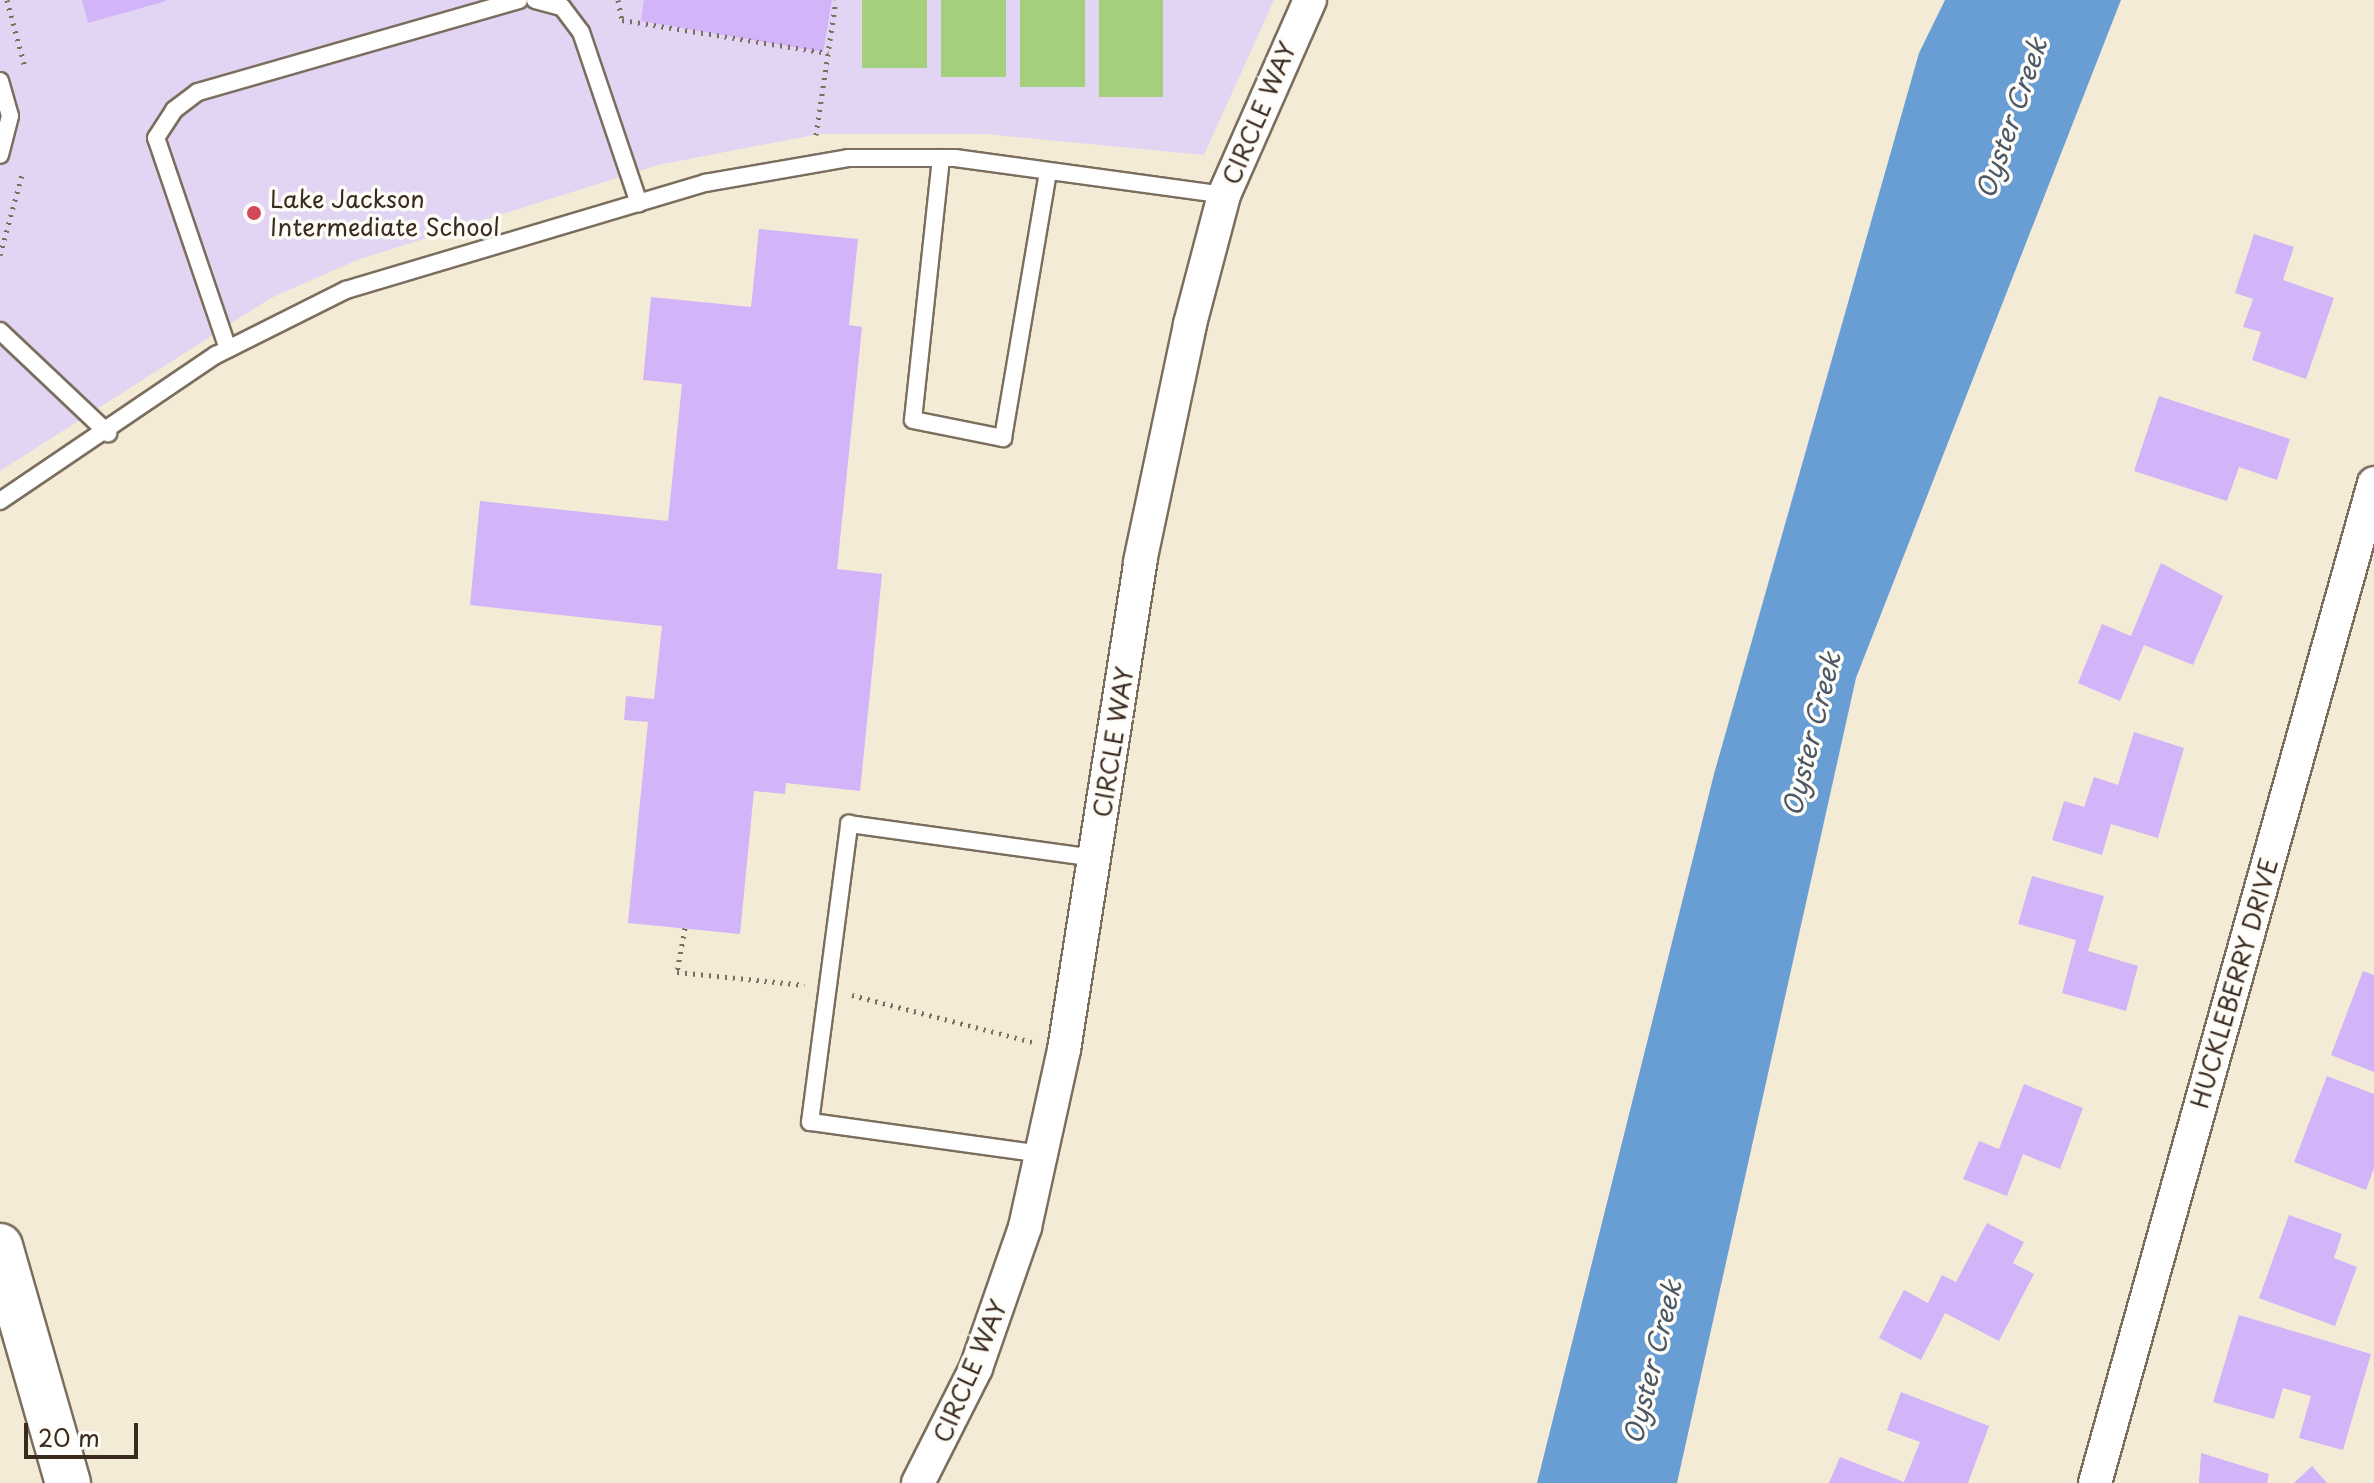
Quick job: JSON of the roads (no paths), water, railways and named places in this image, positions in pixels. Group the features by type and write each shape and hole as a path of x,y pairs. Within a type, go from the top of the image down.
{"main road":[{"path":"0,1246 68,1483"}],"street":[{"name":"CIRCLE WAY","path":"918,1483 1003,1298 1042,1154 1095,858 1140,562 1224,195 1310,0"},
{"name":"HUCKLEBERRY DRIVE","path":"2095,1483 2374,483"}],"lane":[{"path":"228,349 156,138 174,110 198,92 519,0"},
{"path":"535,0 562,7 581,32 639,203"},
{"path":"0,81 10,116 0,155"},
{"path":"941,158 913,420 1003,438 1048,173"},
{"path":"0,501 108,433 228,349 346,290 639,203 812,164 941,158 1224,195"},
{"path":"0,331 108,433"},
{"path":"1042,1154 810,1122 849,824 1095,858"}],"water":[{"name":"Oyster Creek","path":"1945,0 2121,0 1856,678 1677,1483 1537,1483 1714,774 1919,53"}],"place":[{"name":"Lake Jackson Intermediate School","path":"254,213"}]}
